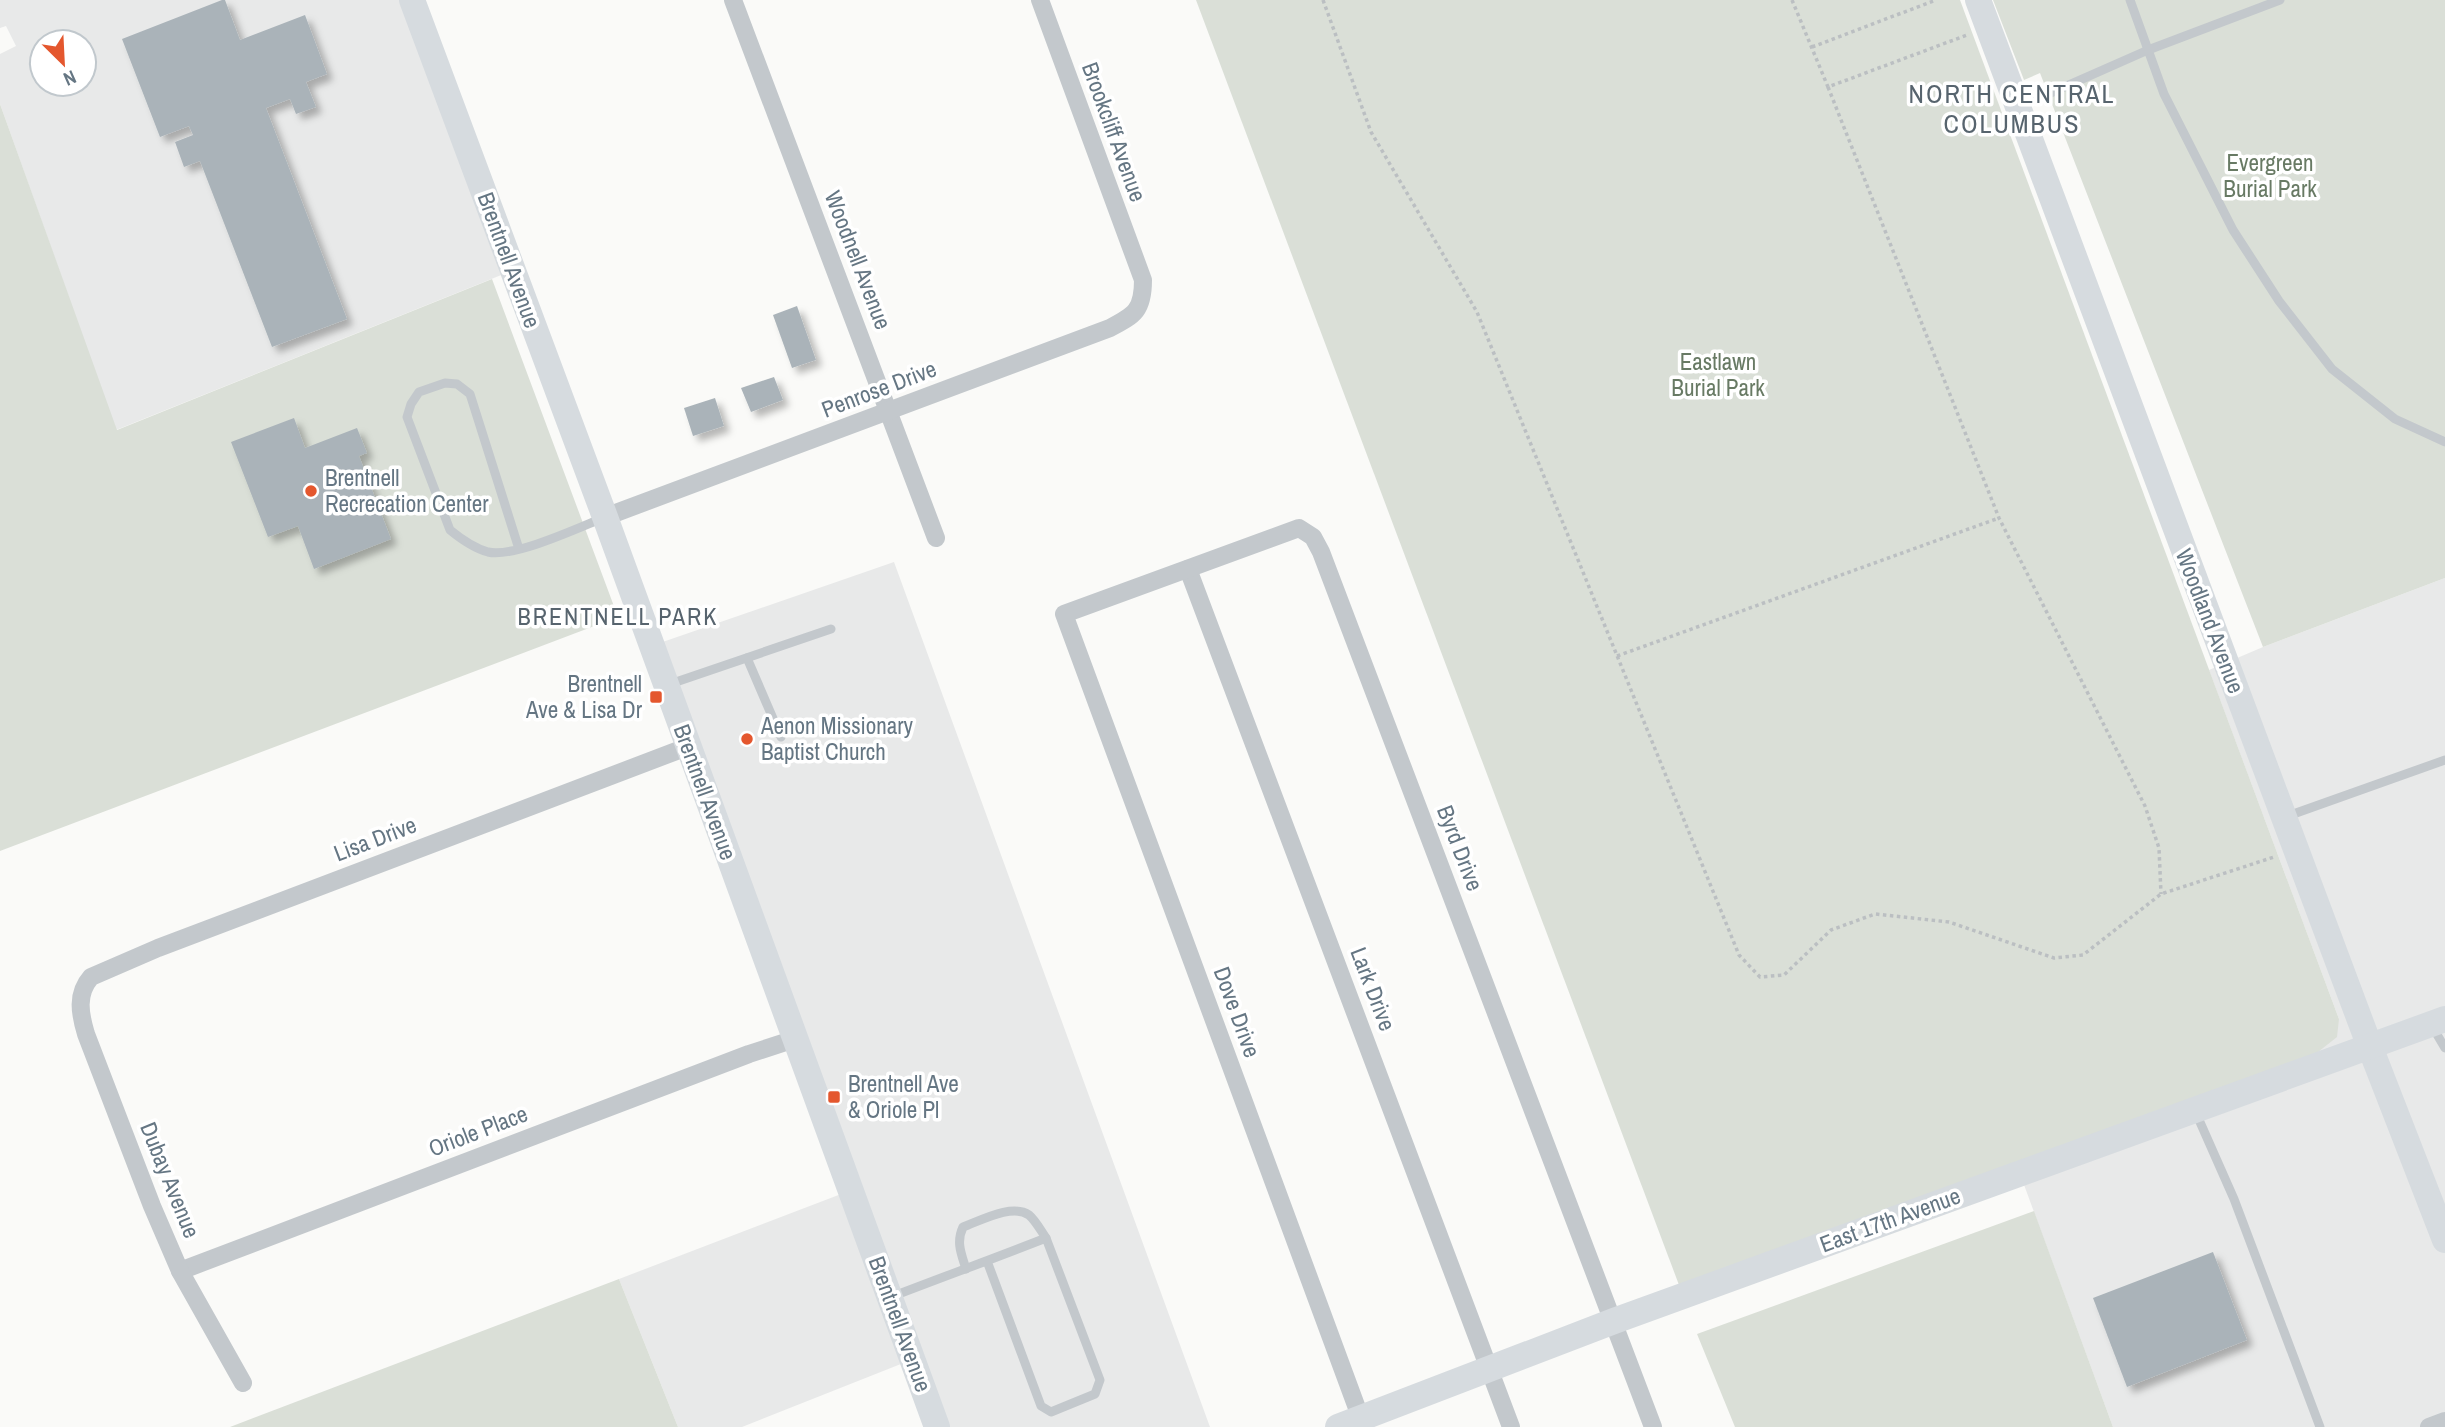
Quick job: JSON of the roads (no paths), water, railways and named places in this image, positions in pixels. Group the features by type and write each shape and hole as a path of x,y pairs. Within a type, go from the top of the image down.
{"street":[{"name":"Brentnell Avenue","path":"412,0 605,517 937,1427"},
{"name":"Woodnell Avenue","path":"733,0 936,538"},
{"name":"Brookcliff Avenue","path":"1040,0 1143,281"},
{"name":"Woodland Avenue","path":"1978,0 2370,1047 2443,1227"},
{"name":"Penrose Drive","path":"605,517 1110,328 1130,318 1143,299 1143,281"},
{"name":"Byrd Drive","path":"1065,614 1299,527 1313,537 1653,1427"},
{"name":"Lark Drive","path":"1188,569 1511,1427"},
{"name":"Dove Drive","path":"1065,614 1354,1424"},
{"name":"Lisa Drive","path":"84,985 91,977 158,948 687,747"},
{"name":"Dubay Avenue","path":"84,985 79,1010 86,1034 152,1206 180,1271 243,1383"},
{"name":"East 17th Avenue","path":"1354,1424 1489,1367 2438,1021"},
{"name":"Oriole Place","path":"180,1271 749,1054 795,1039"},
{"path":"2429,1427 2445,1421"}],"lane":[{"path":"2130,0 2164,94 2232,230 2279,301 2332,369 2395,419 2445,442"},
{"path":"2018,108 2148,50 2280,0"},
{"path":"519,549 470,394 457,384 445,383 419,392 407,417 450,530 465,542 490,553 519,549 605,517"},
{"path":"666,685 831,629"},
{"path":"747,658 781,737"},
{"path":"2284,817 2445,761"},
{"path":"2438,1021 2445,1048"},
{"path":"2194,1110 2234,1199 2320,1427"},
{"path":"966,1269 959,1246 963,1227 1010,1211 1022,1211 1031,1217 1046,1238 1101,1380 1095,1395 1051,1412 1041,1406 987,1261"},
{"path":"890,1297 1046,1238"}],"place":[{"name":"Brentnell Recrecation Center","path":"311,491"},
{"name":"Brentnell Ave & Lisa Dr","path":"656,697"},
{"name":"Aenon Missionary Baptist Church","path":"747,739"},
{"name":"Brentnell Ave & Oriole Pl","path":"834,1097"}],"district":[{"name":"NORTH CENTRAL COLUMBUS","path":"2012,109"},
{"name":"BRENTNELL PARK","path":"618,617"}],"park label":[{"name":"Evergreen Burial Park","path":"2270,176"},
{"name":"Eastlawn Burial Park","path":"1718,375"}]}
